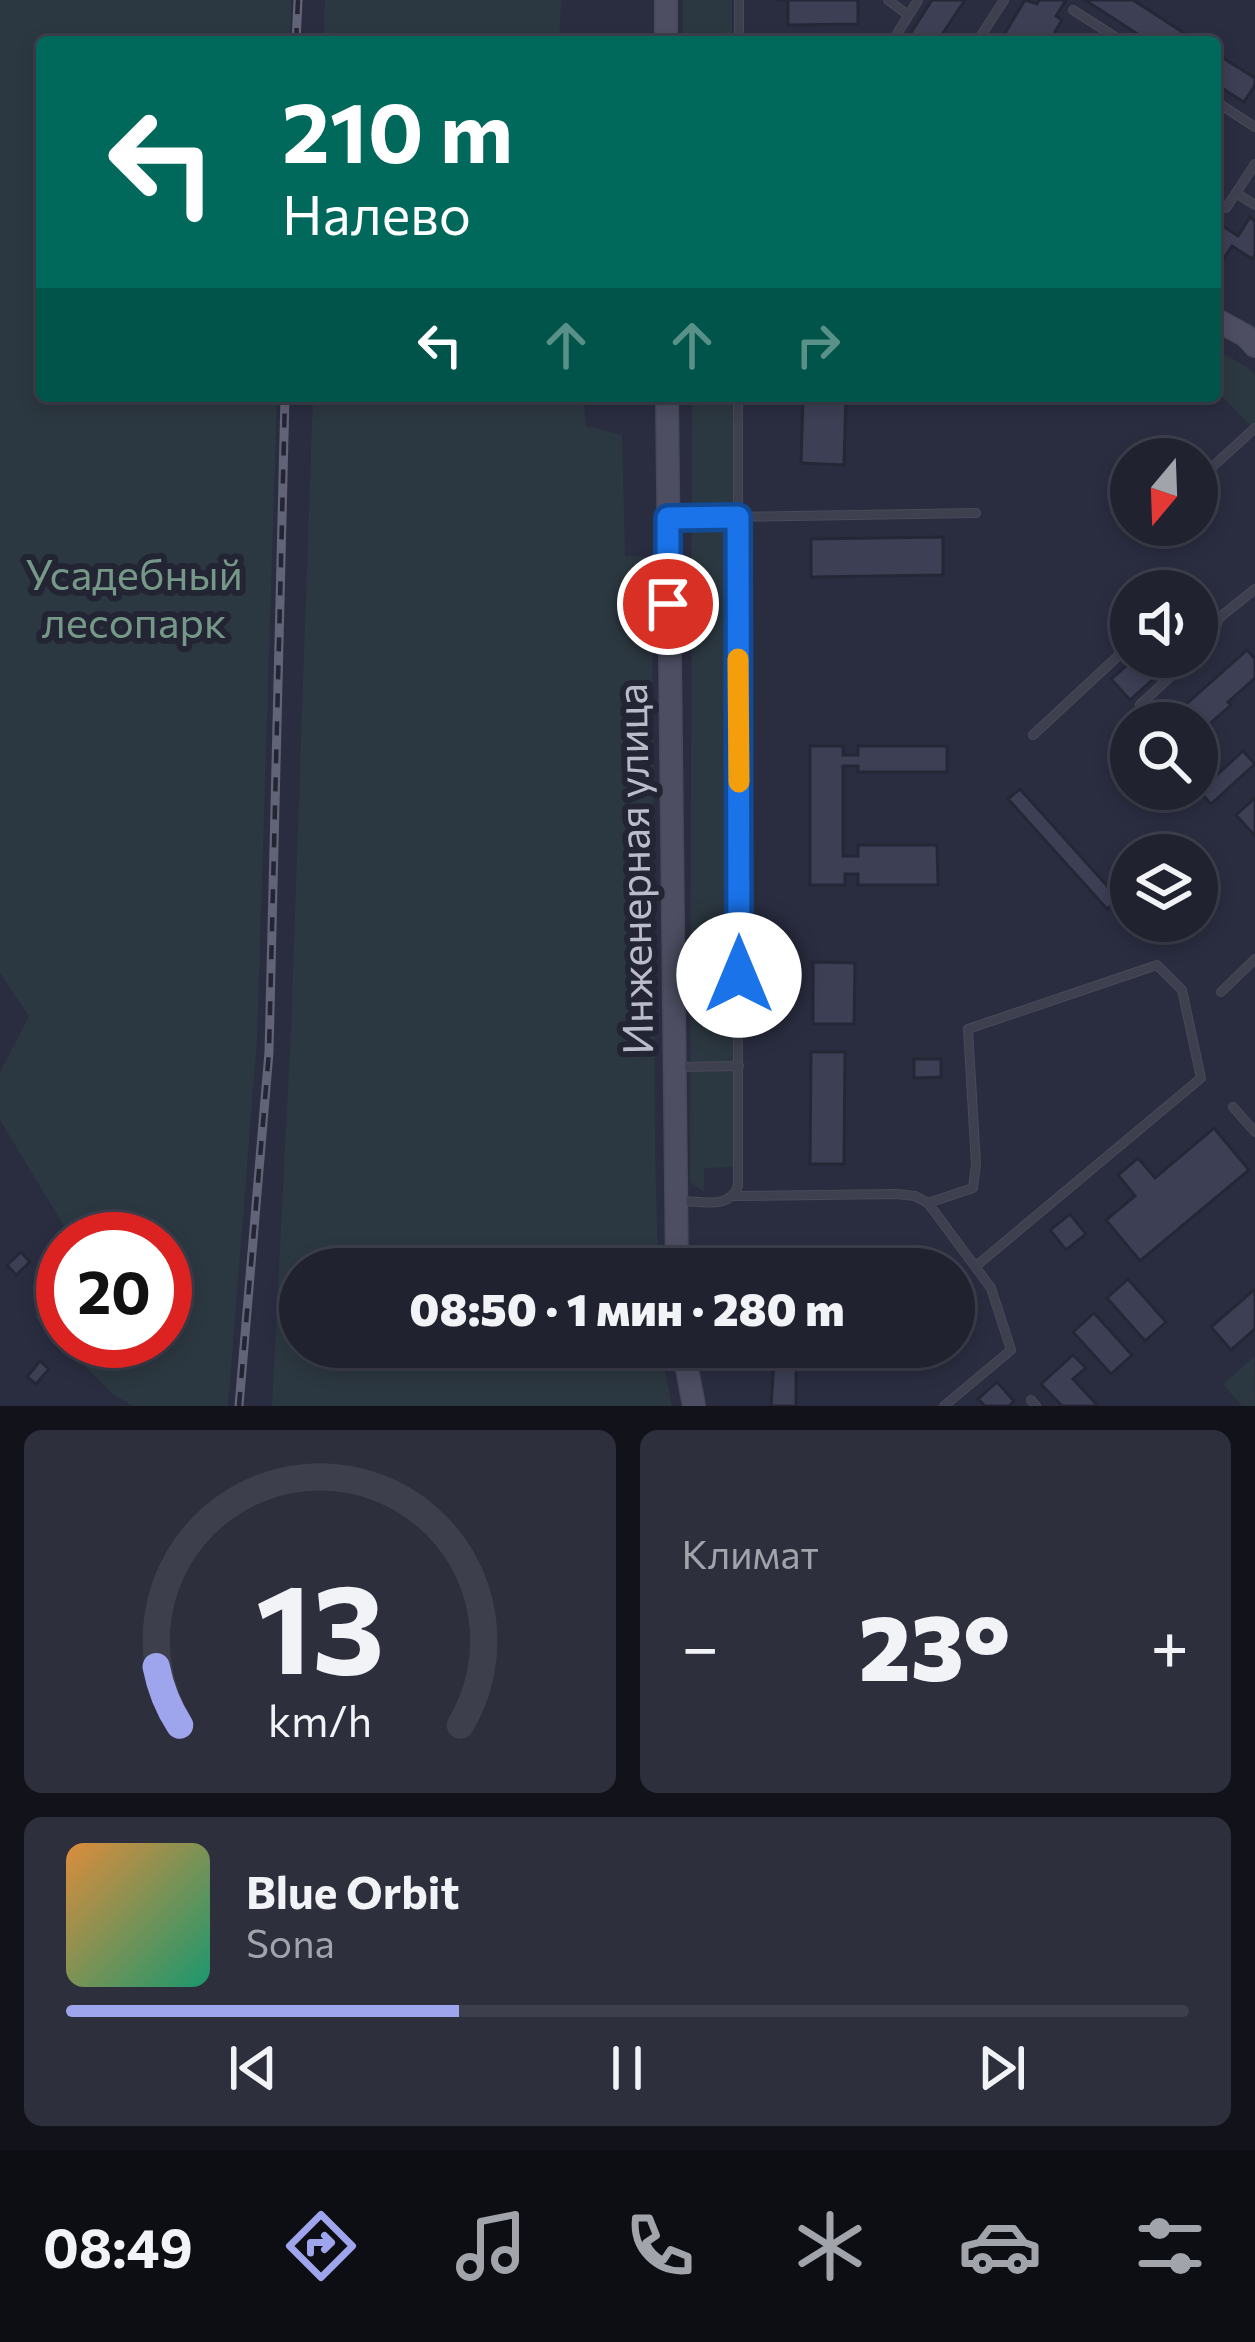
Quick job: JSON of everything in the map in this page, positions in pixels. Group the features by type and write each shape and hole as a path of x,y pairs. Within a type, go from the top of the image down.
{"main road":[{"path":"666,0 666,36"},
{"path":"1221,322 1255,346"},
{"name":"Инженерная улица","path":"667,402 677,1248"},
{"path":"686,1368 694,1406"}],"lane":[{"path":"739,0 739,36"},
{"path":"888,0 908,15"},
{"path":"896,36 918,0"},
{"path":"980,36 1004,0"},
{"path":"1073,10 1114,36"},
{"path":"1221,105 1255,127"},
{"path":"1221,205 1226,208 1255,164"},
{"path":"1236,193 1255,205"},
{"path":"676,1201 726,1202 738,1186 738,402"},
{"path":"1218,462 1255,428"},
{"path":"668,518 976,513"},
{"path":"1218,621 1255,589"},
{"path":"1034,735 1110,664"},
{"path":"1143,702 1169,678"},
{"path":"1221,992 1255,959"},
{"path":"928,1203 974,1188 968,1029 1157,965 1182,990 1201,1078 976,1265"},
{"path":"676,1067 739,1066"},
{"path":"1233,1107 1255,1132"},
{"path":"734,1196 897,1194 928,1203 992,1288 1011,1350 944,1406"}],"green space":[{"name":"Усадебный лесопарк","path":"0,0 291,0 290,36 36,36 36,402 277,402 257,1039 228,1406 133,1406 87,1368 192,1368 192,1212 56,1212 0,1120 0,1072 29,1016 0,973"},
{"path":"325,0 561,0 559,36 324,36"},
{"path":"683,0 732,0 732,36 683,36"},
{"path":"1221,352 1255,375 1255,430 1221,395"},
{"path":"313,402 584,402 586,426 622,435 625,556 652,557 657,1248 280,1248"},
{"path":"692,402 738,402 735,1167 704,1168 704,1192 690,1182"},
{"path":"279,1268 279,1368 664,1368 672,1406 272,1406"},
{"path":"1254,1357 1255,1406 1242,1406 1223,1384"}],"building":[{"path":"788,0 858,0 858,24 788,25"},
{"path":"932,0 965,0 941,36 909,36"},
{"path":"1025,0 1037,4 1039,0 1066,0 1056,16 1062,20 1053,36 1005,33"},
{"path":"1085,0 1133,0 1189,36 1141,36"},
{"path":"1221,57 1255,78 1244,102 1221,88"},
{"path":"1250,217 1255,221 1252,259 1232,246 1221,256 1221,225 1238,236"},
{"path":"803,402 846,402 844,465 801,463"},
{"path":"943,537 943,575 811,577 811,539"},
{"path":"1247,650 1255,659 1255,678 1218,716 1218,702 1189,702"},
{"path":"1112,678 1155,678 1130,700"},
{"path":"810,746 843,746 843,755 858,755 858,746 947,746 947,772 858,772 858,766 843,766 843,856 858,856 858,845 937,845 938,885 858,885 858,874 845,874 845,885 810,885"},
{"path":"1243,751 1255,764 1218,798 1218,774"},
{"path":"1020,789 1110,889 1110,906 1107,909 1008,799"},
{"path":"1255,798 1255,836 1236,815"},
{"path":"813,962 855,963 854,1024 813,1024"},
{"path":"811,1052 845,1052 844,1164 810,1164"},
{"path":"914,1059 941,1059 941,1077 914,1078"},
{"path":"1214,1128 1249,1170 1140,1261 1106,1220 1135,1196 1118,1175 1138,1158 1155,1178"},
{"path":"1070,1214 1086,1234 1066,1250 1050,1230"},
{"path":"21,1252 30,1262 16,1275 7,1265"},
{"path":"1128,1279 1166,1322 1145,1341 1107,1298"},
{"path":"1255,1289 1255,1329 1231,1350 1211,1327"},
{"path":"1094,1313 1132,1355 1111,1374 1073,1332"},
{"path":"1073,1355 1086,1368 1073,1379 1098,1406 1062,1406 1041,1384"},
{"path":"36,1366 49,1369 36,1384 27,1377"},
{"path":"774,1368 796,1368 798,1406 771,1406"},
{"path":"997,1382 1014,1401 1009,1406 985,1406 978,1399"}],"railway":[{"path":"296,36 298,0"},
{"path":"239,1406 269,1052 285,402"}],"slow traffic":[{"path":"738,659 739,782"}],"route":[{"path":"668,604 668,518 738,517 739,975"}]}
